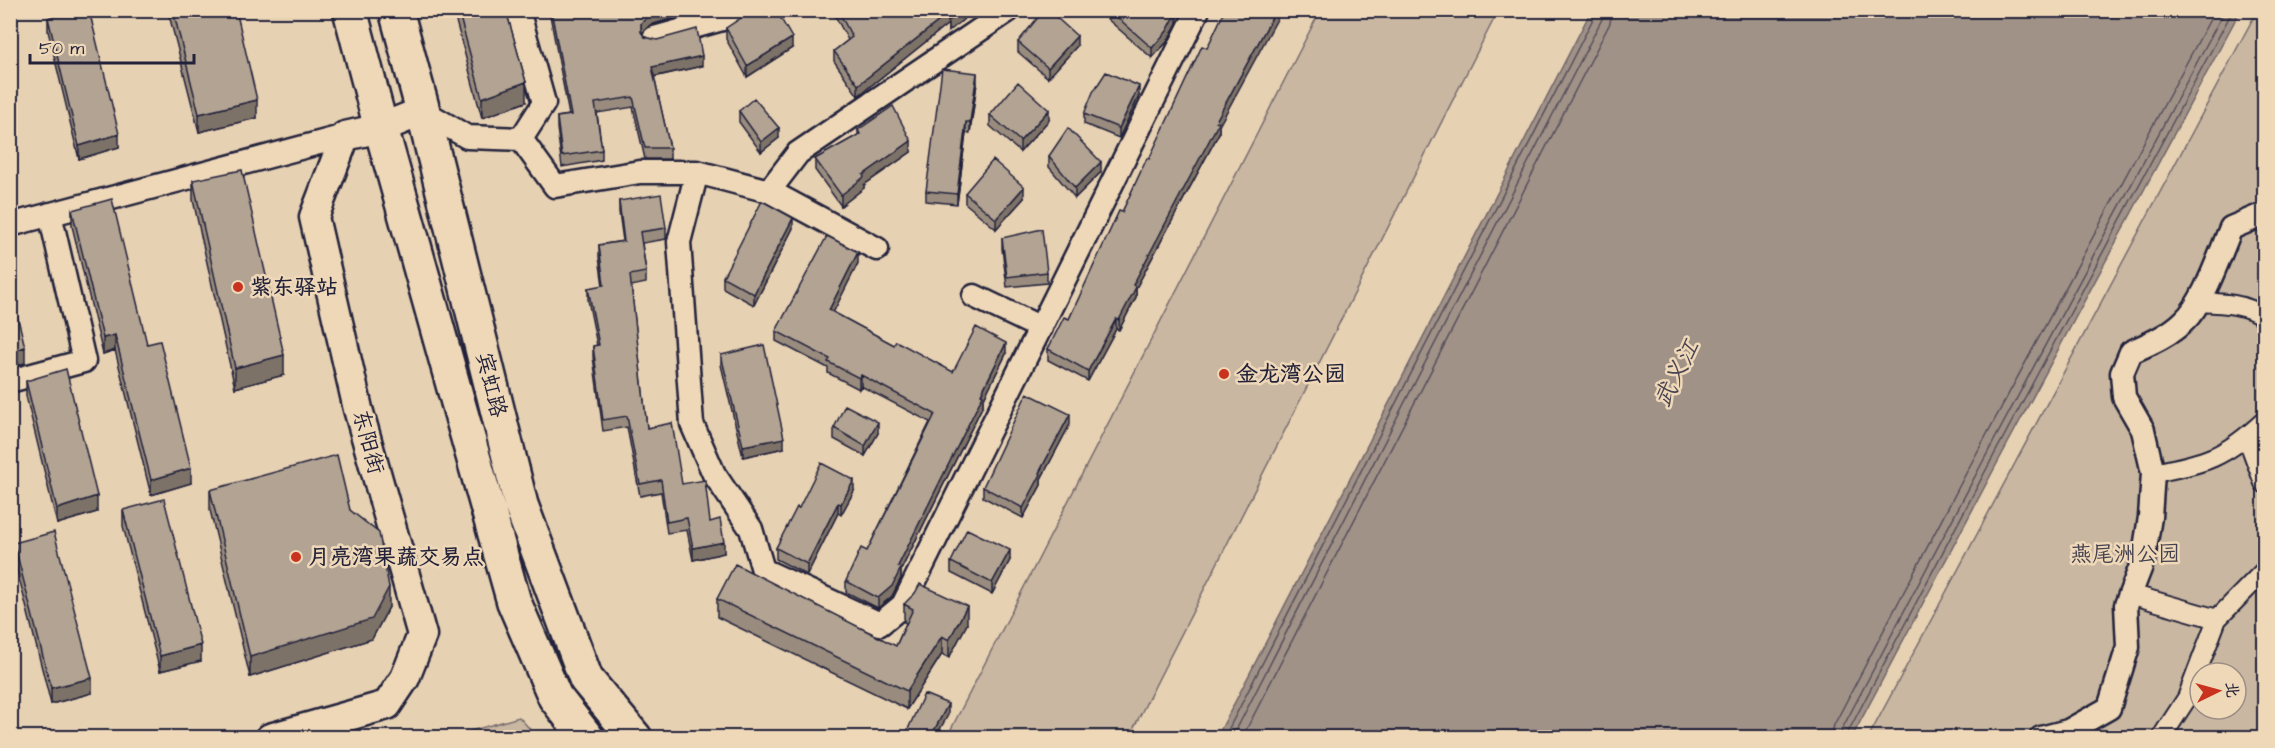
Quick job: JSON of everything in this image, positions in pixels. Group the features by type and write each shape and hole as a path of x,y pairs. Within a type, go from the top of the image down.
{"main road":[{"name":"宾虹路","path":"350,10 514,602 555,697 587,738"},
{"name":"宾虹路","path":"396,10 520,505 586,679 635,738"}],"street":[{"path":"518,10 544,103 521,139"},
{"path":"654,38 755,10"},
{"path":"769,191 798,153 1010,10"},
{"path":"697,172 679,242 692,423 714,474 751,529 763,570 880,624 903,605 1198,10"},
{"path":"10,225 381,128 423,111 467,137 521,139"},
{"name":"东阳街","path":"270,738 387,705 405,678 422,635 358,408 314,217 345,136"},
{"path":"521,139 555,186 640,172 697,172 769,191 877,249"},
{"path":"10,381 84,361 50,214"},
{"path":"2041,738 2068,731 2109,708 2128,647 2126,605 2143,561 2150,517 2153,473 2143,430 2124,397 2122,373 2131,352 2157,340 2185,320 2197,302 2231,228 2265,216"},
{"path":"974,296 1041,328"},
{"path":"2197,302 2224,303 2253,308 2265,316"},
{"path":"2153,473 2194,465 2221,455 2265,421"},
{"path":"2247,437 2265,483"},
{"path":"2161,738 2187,698 2217,619 2265,571"},
{"path":"2130,594 2217,619"}],"green space":[{"name":"金龙湾公园","path":"1320,11 1498,11 1129,737 947,737"},
{"name":"燕尾洲公园","path":"2257,11 2264,11 2264,737 1868,738"},
{"path":"519,717 537,737 450,737"}],"water":[{"name":"武义江","path":"1591,11 2240,11 1852,737 1217,737"}],"building":[{"path":"56,10 89,10 119,134 79,146 48,18 57,15"},
{"path":"173,10 236,10 257,100 199,114"},
{"path":"458,10 506,10 526,82 482,98"},
{"path":"551,10 665,10 650,15 641,23 641,32 645,37 657,40 697,29 702,56 652,67 670,148 645,148 633,97 595,103 602,150 562,156 557,117 571,115"},
{"path":"761,10 776,10 792,38 747,66 726,28 744,16"},
{"path":"838,10 962,10 948,22 949,13 858,85 834,51 852,37"},
{"path":"1044,10 1048,10 1077,36 1048,68 1018,42"},
{"path":"1109,10 1174,10 1177,12 1167,31 1152,48"},
{"path":"1225,10 1276,10 1216,121 1219,122 1133,285 1136,287 1119,320 1116,319 1088,371 1048,349 1064,317 1069,319 1119,211 1122,212 1147,158 1149,159 1202,46 1207,48"},
{"path":"942,69 977,73 970,122 966,122 957,194 926,191"},
{"path":"1106,72 1139,86 1119,128 1084,114 1093,92"},
{"path":"1018,82 1049,110 1020,141 990,115"},
{"path":"754,98 779,128 761,142 739,111"},
{"path":"893,106 911,141 863,175 864,177 841,195 815,159 860,134 858,130"},
{"path":"1068,128 1101,162 1075,188 1049,156"},
{"path":"993,160 1024,187 996,219 965,193"},
{"name":"紫东驿站","path":"242,170 284,355 235,368 193,180"},
{"path":"661,194 666,228 640,232 646,272 630,275 647,428 672,423 682,484 705,480 710,522 720,519 724,542 693,548 687,518 667,522 661,480 640,484 627,416 603,420 593,346 599,345 588,288 604,285 599,245 624,241 619,201"},
{"path":"112,199 147,344 160,341 191,468 151,480 115,335 103,338 72,210"},
{"path":"762,201 793,218 754,294 723,277"},
{"path":"1042,229 1047,272 1007,277 1002,238"},
{"path":"827,236 858,252 829,310 894,345 896,341 953,372 976,327 1006,343 981,394 983,395 898,566 901,568 892,586 878,598 846,581 861,548 867,551 935,414 861,375 859,378 828,362 830,359 776,331"},
{"path":"10,286 25,347 10,352"},
{"path":"764,345 784,438 743,446 721,355"},
{"path":"66,369 97,496 57,509 26,381"},
{"path":"1027,393 1070,414 1023,508 983,487"},
{"path":"845,405 878,422 865,446 834,428"},
{"name":"月亮湾果蔬交易点","path":"337,455 350,510 379,533 389,587 372,619 250,657 210,490"},
{"path":"821,463 854,480 841,504 838,503 807,564 776,548"},
{"path":"164,499 201,645 160,656 123,510"},
{"path":"967,529 1010,550 992,583 951,562"},
{"path":"54,532 92,678 51,688 14,543"},
{"path":"735,564 896,646 913,609 904,604 920,584 967,606 949,640 942,636 907,691 717,599"},
{"path":"924,694 948,704 930,738 904,738"}],"place":[{"name":"紫东驿站","path":"238,287"},
{"name":"金龙湾公园","path":"1224,374"},
{"name":"月亮湾果蔬交易点","path":"296,557"}]}
